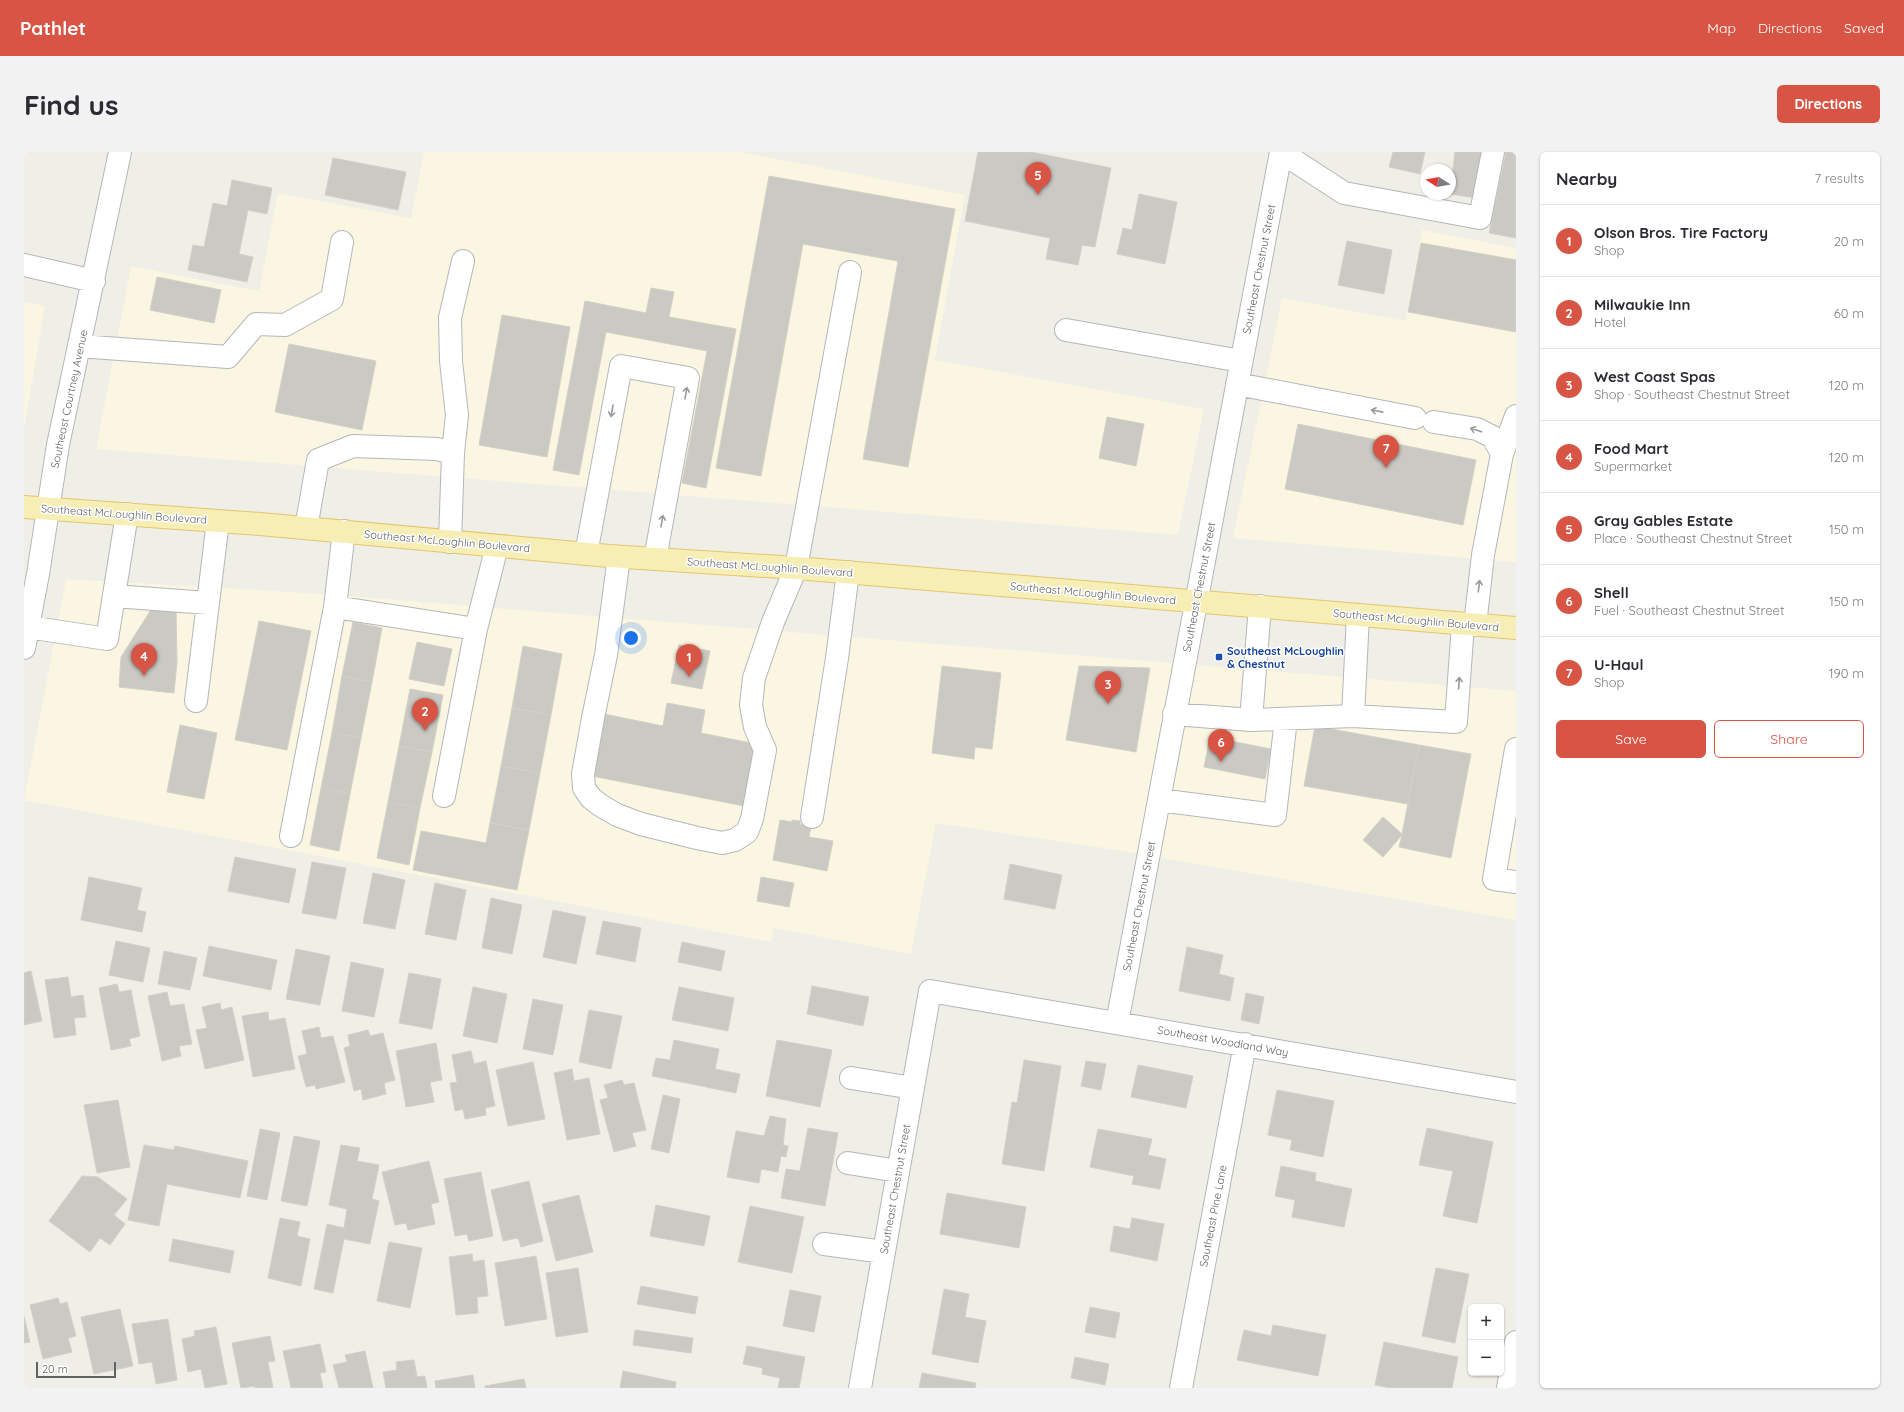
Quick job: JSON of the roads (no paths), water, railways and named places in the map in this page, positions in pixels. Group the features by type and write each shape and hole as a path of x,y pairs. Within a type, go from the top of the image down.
{"main road":[{"name":"Southeast McLoughlin Boulevard","path":"24,507 344,531 619,557 848,572 1516,628"}],"street":[{"name":"Southeast Courtney Avenue","path":"26,637 58,445 94,281 120,152"},
{"path":"1281,152 1344,193 1480,218 1493,152"},
{"name":"Southeast Chestnut Street","path":"1117,1023 1281,152"},
{"path":"80,346 228,357 256,324 285,325 332,299 342,242"},
{"path":"450,542 453,453 457,415 451,361 450,318 463,261"},
{"path":"24,265 94,281"},
{"path":"619,557 606,655 583,774 584,788 591,798 617,815 641,824 722,843 735,840 747,832 752,819 765,750 756,727 751,705 754,678 774,622 796,568 850,272"},
{"path":"1066,330 1241,361"},
{"path":"586,554 621,366 688,378 655,559"},
{"path":"1237,384 1477,429 1493,438 1502,454"},
{"path":"1174,714 1250,720 1353,716 1456,722 1469,624 1502,454 1516,416"},
{"path":"306,528 318,460 353,446 437,449 453,453"},
{"path":"26,637 107,639 127,514"},
{"path":"196,701 218,521"},
{"path":"291,836 335,608 344,531"},
{"path":"444,796 476,629 497,546"},
{"path":"812,817 837,658 848,572"},
{"path":"114,596 208,602"},
{"path":"1250,720 1260,606"},
{"path":"335,608 476,629"},
{"path":"1353,716 1358,615"},
{"path":"1159,800 1275,816 1286,719"},
{"path":"1516,749 1494,878 1516,882"},
{"name":"Southeast Chestnut Street","path":"860,1388 930,991"},
{"name":"Southeast Woodland Way","path":"930,991 1245,1044 1516,1092"},
{"name":"Southeast Pine Lane","path":"1181,1388 1245,1044"},
{"path":"851,1078 913,1088"},
{"path":"848,1163 898,1171"},
{"path":"824,1244 884,1252"},
{"path":"1508,1388 1516,1342"}],"place":[{"name":"Gray Gables Estate","path":"1038,195"},
{"name":"U-Haul","path":"1386,468"},
{"name":"Southeast McLoughlin & Chestnut","path":"1219,657"},
{"name":"Food Mart","path":"144,676"},
{"name":"Olson Bros. Tire Factory","path":"689,677"},
{"name":"West Coast Spas","path":"1108,704"},
{"name":"Milwaukie Inn","path":"425,731"},
{"name":"Shell","path":"1221,762"}]}
